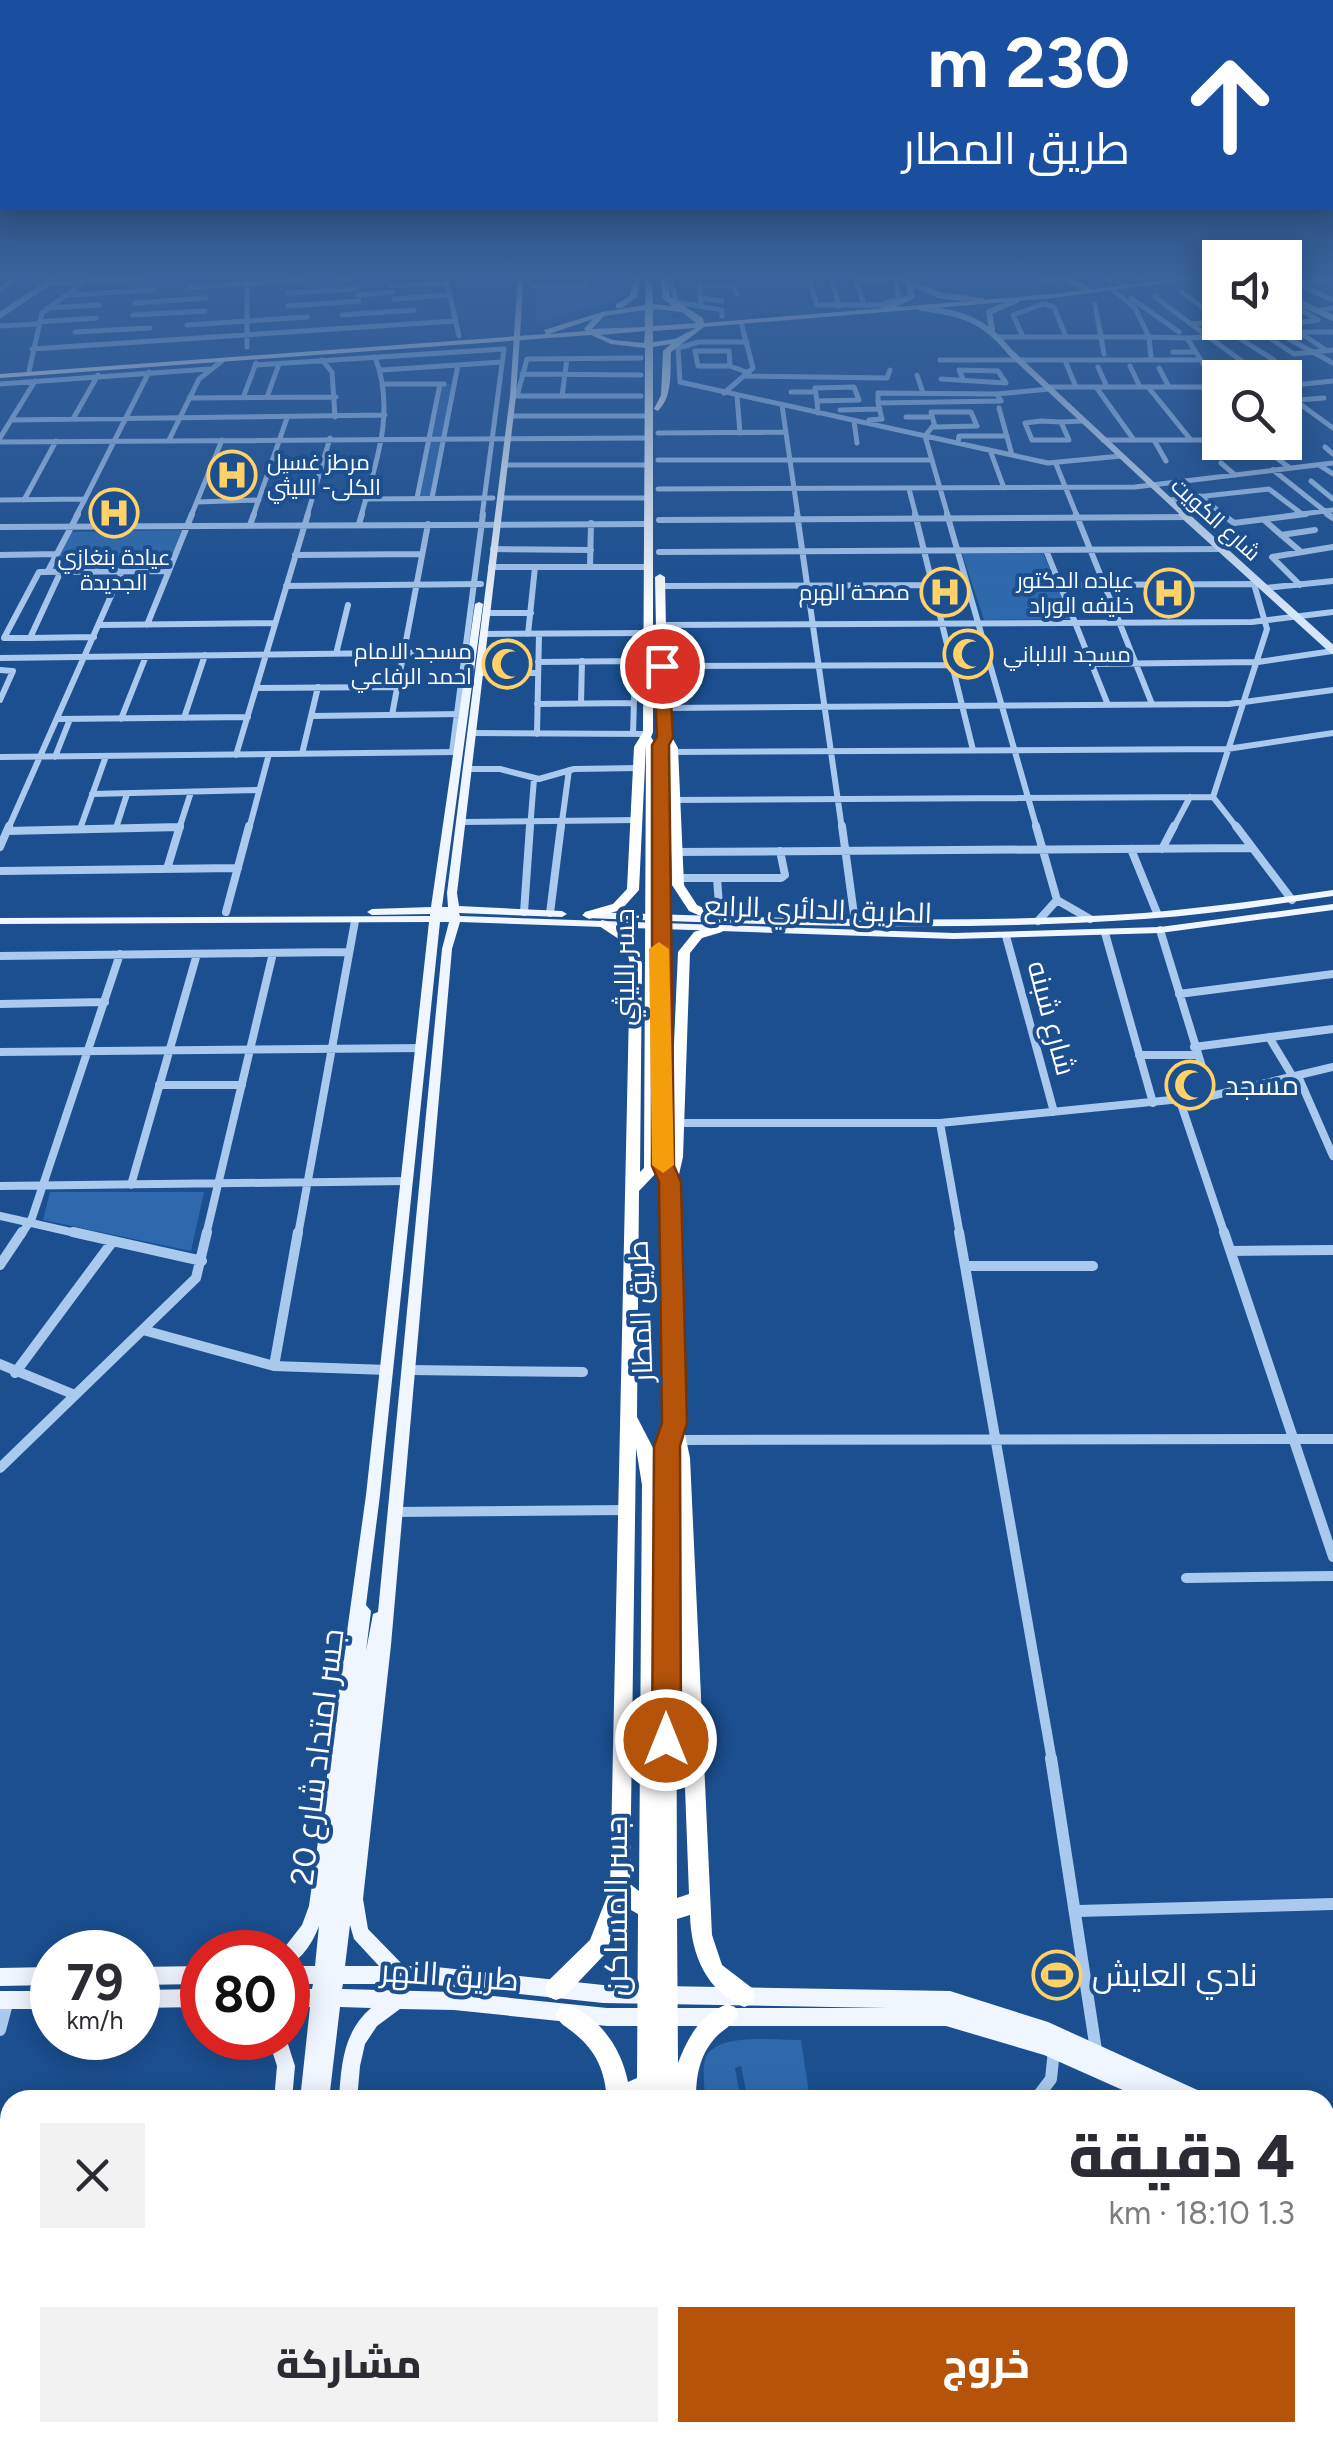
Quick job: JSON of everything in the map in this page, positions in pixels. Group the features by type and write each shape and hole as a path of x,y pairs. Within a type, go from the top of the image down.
{"highway":[{"path":"645,388 641,396 652,413"},
{"path":"650,388 654,522 633,890 623,903 596,920 631,941 636,964 660,958 683,966 688,943 718,924 688,902 676,878 673,752 665,737 662,708 660,552 654,522"},
{"path":"652,413 665,388"},
{"name":"جسر الليثي","path":"632,1189 651,1170 651,745 642,735"},
{"name":"جسر الليثي","path":"665,737 661,745 659,960 663,1166 670,1182"},
{"path":"634,878 652,883 676,878"},
{"name":"طريق المطار","path":"556,1989 598,1947 620,1889 636,964"},
{"name":"طريق المطار","path":"683,966 676,1164 670,1182 676,1432 700,1899 708,1960 723,1982 744,1996"},
{"name":"جسر المساكن","path":"628,1417 646,1448 651,1484 648,2090"},
{"name":"جسر المساكن","path":"667,2090 667,1446 676,1432"},
{"path":"620,1889 652,1910 677,1910 700,1899"},
{"path":"567,2015 589,2030 606,2049 618,2090"},
{"path":"684,2090 693,2050 714,2024 728,2016"}],"main road":[{"path":"399,1974 366,1942 354,1910 448,948 455,914 445,894 461,752 461,714 506,388"},
{"path":"493,498 504,464 501,437 510,416 514,388"},
{"name":"شارع الكويت","path":"1048,388 1332,648"},
{"path":"461,752 472,734 493,550 489,523"},
{"path":"1282,619 1294,614"},
{"path":"310,1931 318,1906 372,1507 436,915 445,894 462,822 468,769 461,752"},
{"name":"الطريق الدائري الرابع","path":"718,924 1038,922 1238,906 1333,893"},
{"path":"445,894 475,910"},
{"path":"417,911 445,894"},
{"path":"1210,924 1160,926 1154,920 1217,914 1238,906"},
{"name":"الطريق الدائري الرابع","path":"0,918 355,920 455,914 1006,936 1160,930 1333,907"},
{"name":"الطريق الدائري الرابع","path":"455,914 475,910 524,912 596,920"},
{"name":"الطريق الدائري الرابع","path":"0,918 226,912 417,911 436,915"},
{"path":"1053,935 1133,926 1125,920 1057,920"},
{"path":"413,1132 430,1131"},
{"path":"372,1507 378,1514 393,1512"},
{"name":"جسر امتداد شارع 20","path":"321,2090 364,1629 359,1602"},
{"name":"جسر امتداد شارع 20","path":"309,2090 376,1626 386,1604"},
{"name":"طريق النهر","path":"310,1975 399,1974 603,1994 950,2000 995,2010 1096,2050 1177,2090"},
{"path":"0,1977 30,1976"},
{"name":"طريق النهر","path":"310,1998 399,1999 567,2015 946,2017 1054,2050 1144,2090"},
{"path":"349,2090 358,2033 368,2019 399,1999"},
{"path":"4,2000 30,2000"},
{"path":"284,2060 284,2090"}],"street":[{"path":"23,388 0,440 786,432"},
{"path":"73,420 91,388"},
{"path":"48,572 141,388"},
{"path":"169,440 194,388"},
{"path":"243,398 247,388"},
{"path":"267,398 271,388"},
{"path":"334,417 335,388"},
{"path":"359,524 385,415 386,388"},
{"path":"417,498 439,388"},
{"path":"432,498 453,388"},
{"path":"518,388 515,396 641,396"},
{"path":"562,396 563,388"},
{"path":"704,388 765,398 782,405 1056,464 1121,456"},
{"path":"724,393 730,388"},
{"path":"817,388 814,392 818,413"},
{"path":"816,402 859,400 853,388"},
{"path":"878,388 880,393"},
{"path":"921,388 923,393"},
{"path":"868,422 881,420 876,394 880,393 998,394 1048,388"},
{"path":"1096,388 1106,410 1126,422 1134,440"},
{"path":"1148,388 1191,440"},
{"path":"791,392 814,392"},
{"path":"840,410 998,402 998,394"},
{"path":"737,396 740,433"},
{"path":"188,398 336,397"},
{"path":"1302,400 1324,398"},
{"path":"782,405 855,922"},
{"path":"1302,405 1331,424"},
{"path":"999,408 1012,455"},
{"path":"868,422 869,410"},
{"path":"931,412 969,412 977,426 933,426 931,412"},
{"path":"1037,412 1041,421"},
{"path":"510,416 652,413"},
{"path":"12,420 385,415"},
{"path":"906,417 930,417"},
{"path":"250,526 287,418"},
{"path":"854,421 857,444"},
{"path":"1061,422 1070,440 1032,440 1025,423 1083,421"},
{"path":"925,436 933,426"},
{"path":"1156,429 1166,461"},
{"path":"925,436 1057,900 1090,918"},
{"path":"958,443 959,436 1007,436"},
{"path":"236,754 330,438"},
{"path":"146,624 222,440"},
{"path":"1103,440 1202,440"},
{"path":"24,500 56,441"},
{"path":"1325,447 1333,454"},
{"path":"990,450 1004,488"},
{"path":"504,464 932,460"},
{"path":"1279,460 1290,468"},
{"path":"365,499 1154,486 1333,462"},
{"path":"1221,463 1235,475"},
{"path":"1056,464 1152,704"},
{"path":"1318,464 1333,474"},
{"path":"1273,470 1333,518"},
{"path":"1311,482 1333,498"},
{"path":"909,488 974,750"},
{"path":"1169,500 1269,489 1302,514"},
{"path":"1200,496 1229,522 1333,510"},
{"path":"0,500 85,499"},
{"path":"197,502 259,500"},
{"path":"0,527 1188,517"},
{"path":"1264,520 1300,552"},
{"path":"392,715 428,524"},
{"path":"590,567 592,524"},
{"path":"1281,535 1315,530"},
{"path":"1300,585 1271,558 1333,547"},
{"path":"660,552 1223,548"},
{"path":"493,550 591,550"},
{"path":"1046,550 1108,705"},
{"path":"0,555 57,554"},
{"path":"295,555 422,554"},
{"path":"491,567 650,568"},
{"path":"528,634 536,567"},
{"path":"94,636 4,638 37,574 169,570"},
{"path":"0,847 122,571"},
{"path":"30,638 61,572"},
{"path":"1060,585 1300,585 1333,581"},
{"path":"286,586 477,584"},
{"path":"660,586 967,585"},
{"path":"1213,797 1240,703 1258,662 1267,621 1260,585"},
{"path":"336,654 348,604"},
{"path":"1294,614 1333,612"},
{"path":"486,613 530,613"},
{"path":"661,624 1282,619"},
{"path":"99,625 275,623"},
{"path":"472,734 642,735 634,703 636,633"},
{"path":"483,634 650,633"},
{"path":"537,734 538,634"},
{"path":"1091,664 1258,662 1332,648"},
{"path":"0,658 468,652"},
{"path":"185,715 204,655"},
{"path":"122,716 146,656"},
{"path":"580,703 582,661"},
{"path":"538,662 636,661"},
{"path":"662,666 990,665"},
{"path":"0,670 14,671 0,700"},
{"path":"479,672 538,673"},
{"path":"256,688 397,687"},
{"path":"302,754 318,688"},
{"path":"662,708 1240,703 1333,690"},
{"path":"538,704 634,703"},
{"path":"311,716 461,714"},
{"path":"58,720 248,717"},
{"path":"55,757 70,719"},
{"path":"673,752 1227,748 1333,733"},
{"path":"0,757 461,752"},
{"path":"226,912 269,754"},
{"path":"80,829 106,756"},
{"path":"468,769 500,769 534,778 569,770 639,768"},
{"path":"550,914 569,770"},
{"path":"524,912 534,778"},
{"path":"92,794 259,790"},
{"path":"168,869 192,792"},
{"path":"116,828 127,794"},
{"path":"1162,848 1190,797"},
{"path":"674,800 1213,797"},
{"path":"1213,797 1292,900"},
{"path":"462,822 637,820"},
{"path":"7,831 180,827"},
{"path":"676,852 1251,848"},
{"path":"1131,849 1157,913"},
{"path":"676,878 781,878 785,875 780,851"},
{"path":"0,872 238,868"},
{"path":"717,878 719,905"},
{"path":"1038,922 1057,900"},
{"path":"274,1366 355,920"},
{"path":"1160,930 1211,1096"},
{"path":"1105,933 1153,1104"},
{"name":"شارع شبنه","path":"1006,936 1054,1112"},
{"path":"0,956 348,952"},
{"path":"0,1468 194,1280 202,1261 273,953"},
{"path":"0,1265 30,1222 120,954"},
{"path":"131,1184 197,954"},
{"path":"1178,994 1333,974"},
{"path":"0,1004 105,1002"},
{"path":"1140,1055 1195,1051 1333,1028"},
{"path":"1269,1037 1296,1076 1333,1156"},
{"path":"0,1052 422,1048"},
{"path":"677,1123 940,1123 1180,1101 1333,1067"},
{"path":"159,1085 242,1085"},
{"path":"1180,1101 1333,1557"},
{"path":"940,1123 1078,1912 1096,2050"},
{"path":"0,1186 408,1181"},
{"path":"0,1216 202,1261"},
{"path":"76,1395 5,1370 113,1241"},
{"path":"1231,1251 1333,1250"},
{"path":"965,1266 1094,1266"},
{"path":"144,1330 274,1366 386,1370"},
{"path":"408,1370 583,1372"},
{"path":"676,1432 996,1440 1333,1438"},
{"path":"393,1512 626,1510"},
{"path":"1186,1578 1333,1576"},
{"path":"1078,1912 1333,1904"},
{"path":"0,2030 4,2000"},
{"path":"1043,2090 1051,2079 1054,2050"}],"shaded area":[{"path":"439,388 453,388 432,499 417,499"},
{"path":"186,530 171,569 49,571 70,532"},
{"path":"962,553 1043,553 1071,619 984,620"},
{"path":"50,1192 204,1192 191,1251 43,1220"},
{"path":"801,2040 808,2090 746,2090 741,2066 735,2068 739,2090 705,2090 705,2060 710,2051 733,2041"}],"slow traffic":[{"path":"659,949 663,1165"}],"place":[{"name":"مرطز غسيل الكلى- الليثي","path":"232,475"},
{"name":"عيادة بنغازي الجديدة","path":"114,513"},
{"name":"مصحة الهرم","path":"945,592"},
{"name":"عياده الدكتور خليفه الوراد","path":"1169,593"},
{"name":"مسجد الالباني","path":"968,654"},
{"name":"مسجد الامام احمد الرفاعي","path":"507,664"},
{"name":"مسجد","path":"1190,1085"},
{"name":"نادي العايش","path":"1057,1975"}],"route":[{"path":"662,666 665,737 661,745 659,978 663,1166 670,1182 667,1196 674,1423 667,1446 666,1740"}]}
